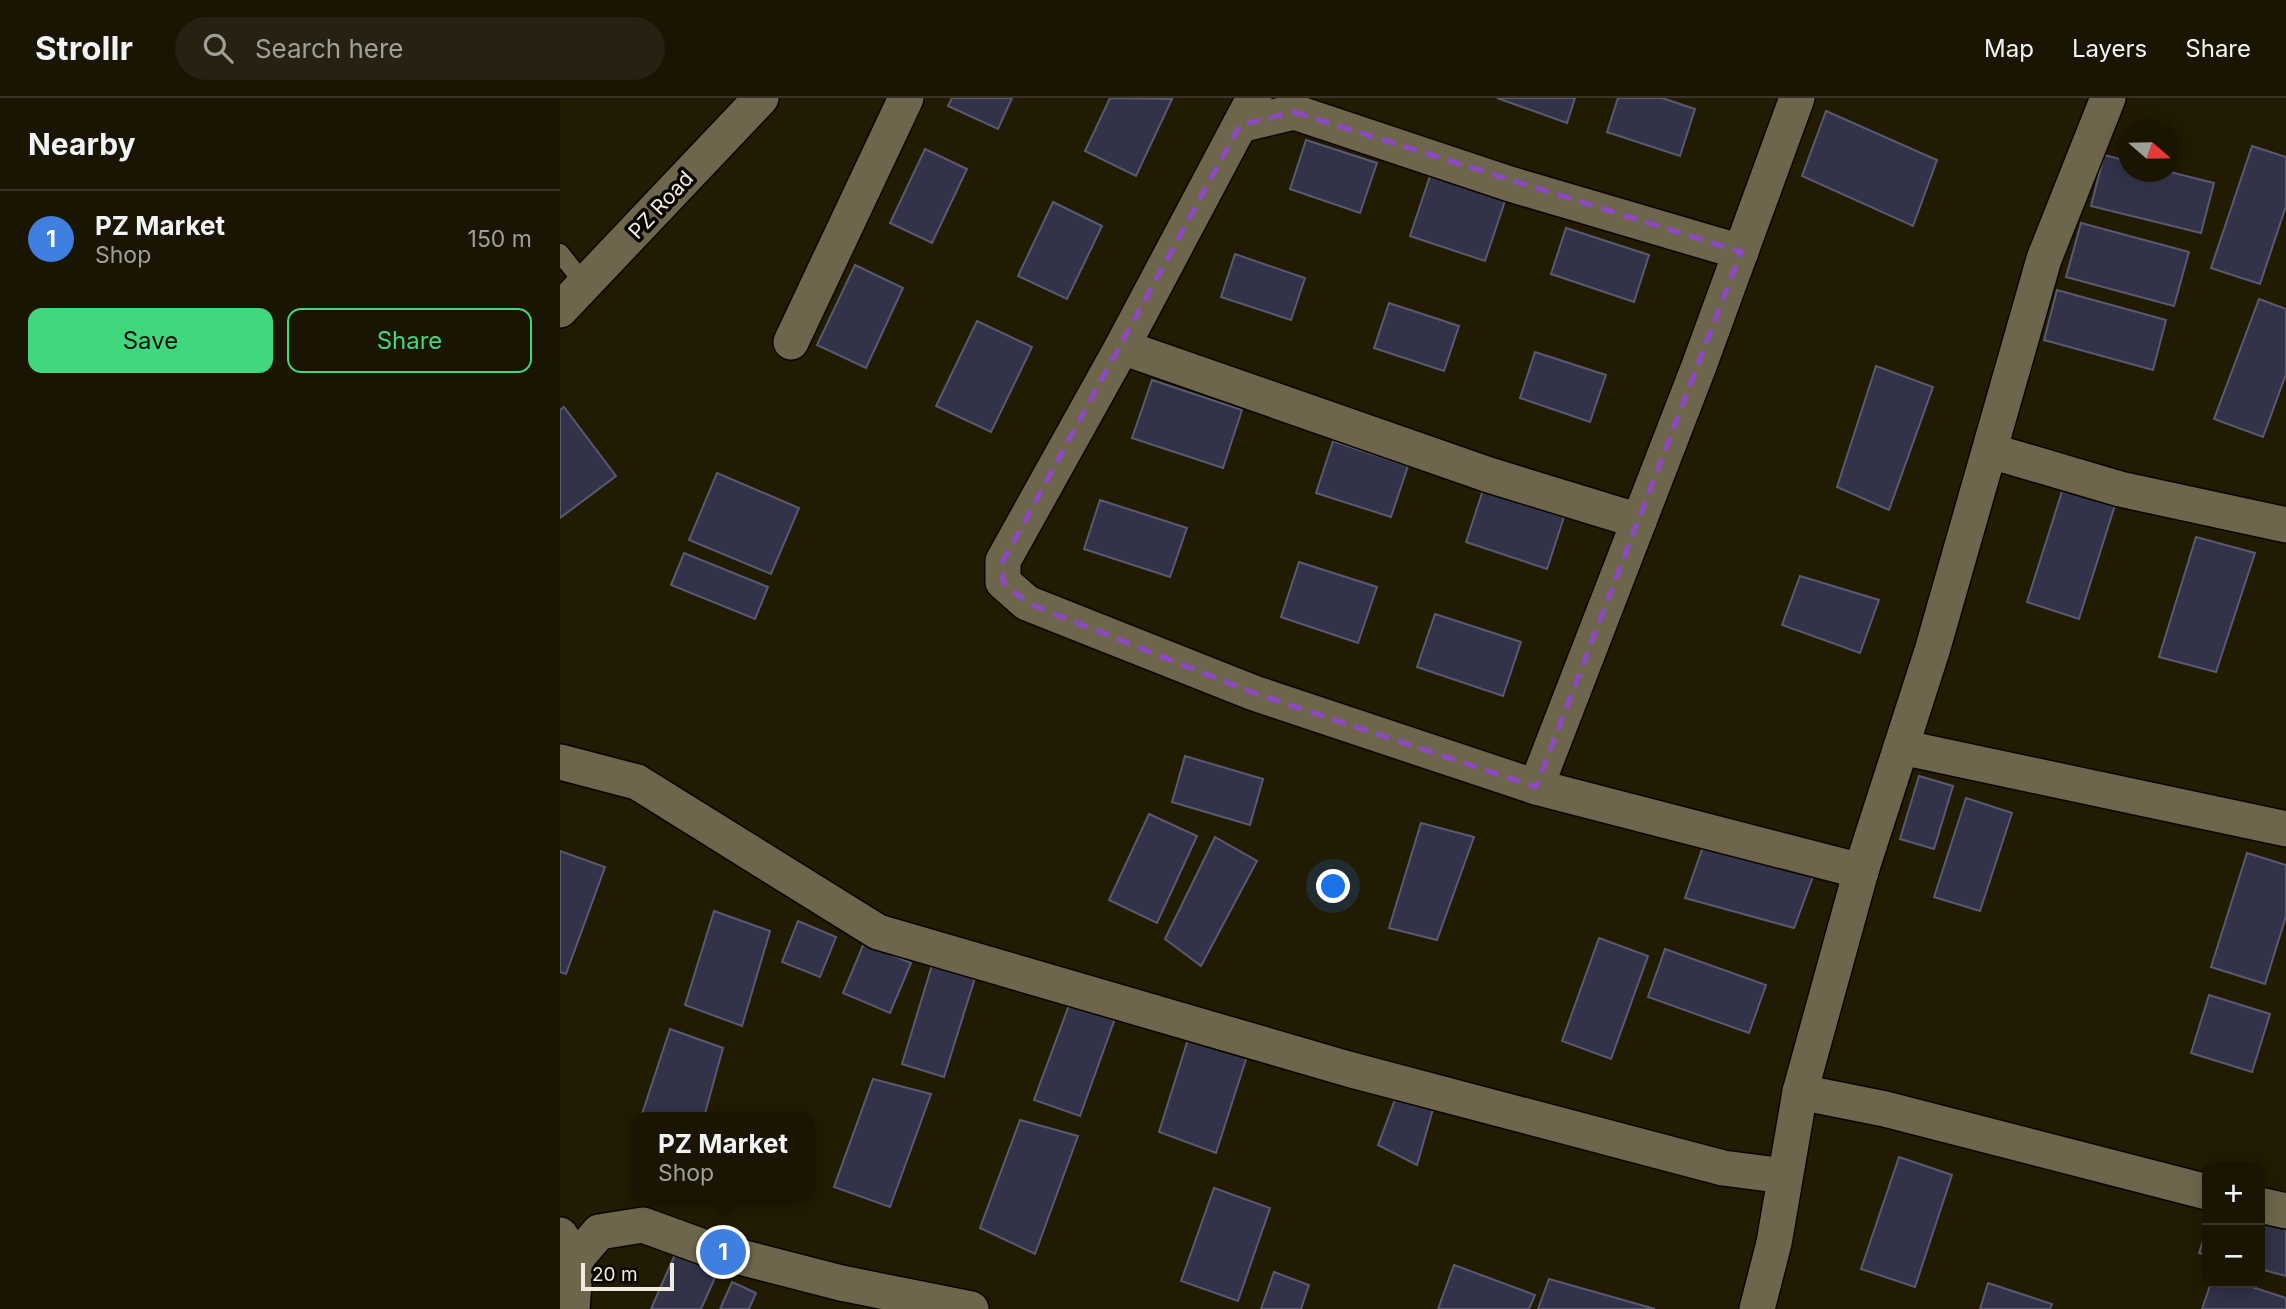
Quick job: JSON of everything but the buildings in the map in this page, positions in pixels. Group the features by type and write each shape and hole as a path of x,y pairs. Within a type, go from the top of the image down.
{"street":[{"name":"PZ Road","path":"560,310 586,286 761,98"},
{"path":"791,342 906,98"},
{"path":"1536,786 1741,253 1797,98"},
{"path":"1757,1309 1774,1243 1800,1092 1861,871 1991,451 2044,259 2108,98"},
{"path":"1741,253 1510,184 1288,105 1247,111 1122,347 1003,561 1003,582 1027,603 1254,693 1536,786 1861,871"},
{"path":"1122,347 1489,475 1639,521"},
{"path":"1991,451 2120,489 2286,525"},
{"path":"1901,747 2286,829"},
{"path":"560,762 637,782 878,932 1348,1069 1723,1168 1785,1176"},
{"path":"1800,1092 1885,1109 2202,1191"},
{"path":"2265,1206 2286,1211"},
{"path":"572,1309 568,1247 598,1232 643,1225 709,1249 828,1280 971,1309"}],"lane":[{"path":"560,253 586,286"}],"highlighted area":[{"path":"1294,112 1741,252 1536,787 1254,693 1027,603 1003,582 1003,561 1240,125"}],"place":[{"name":"PZ Market","path":"723,1252"}]}
